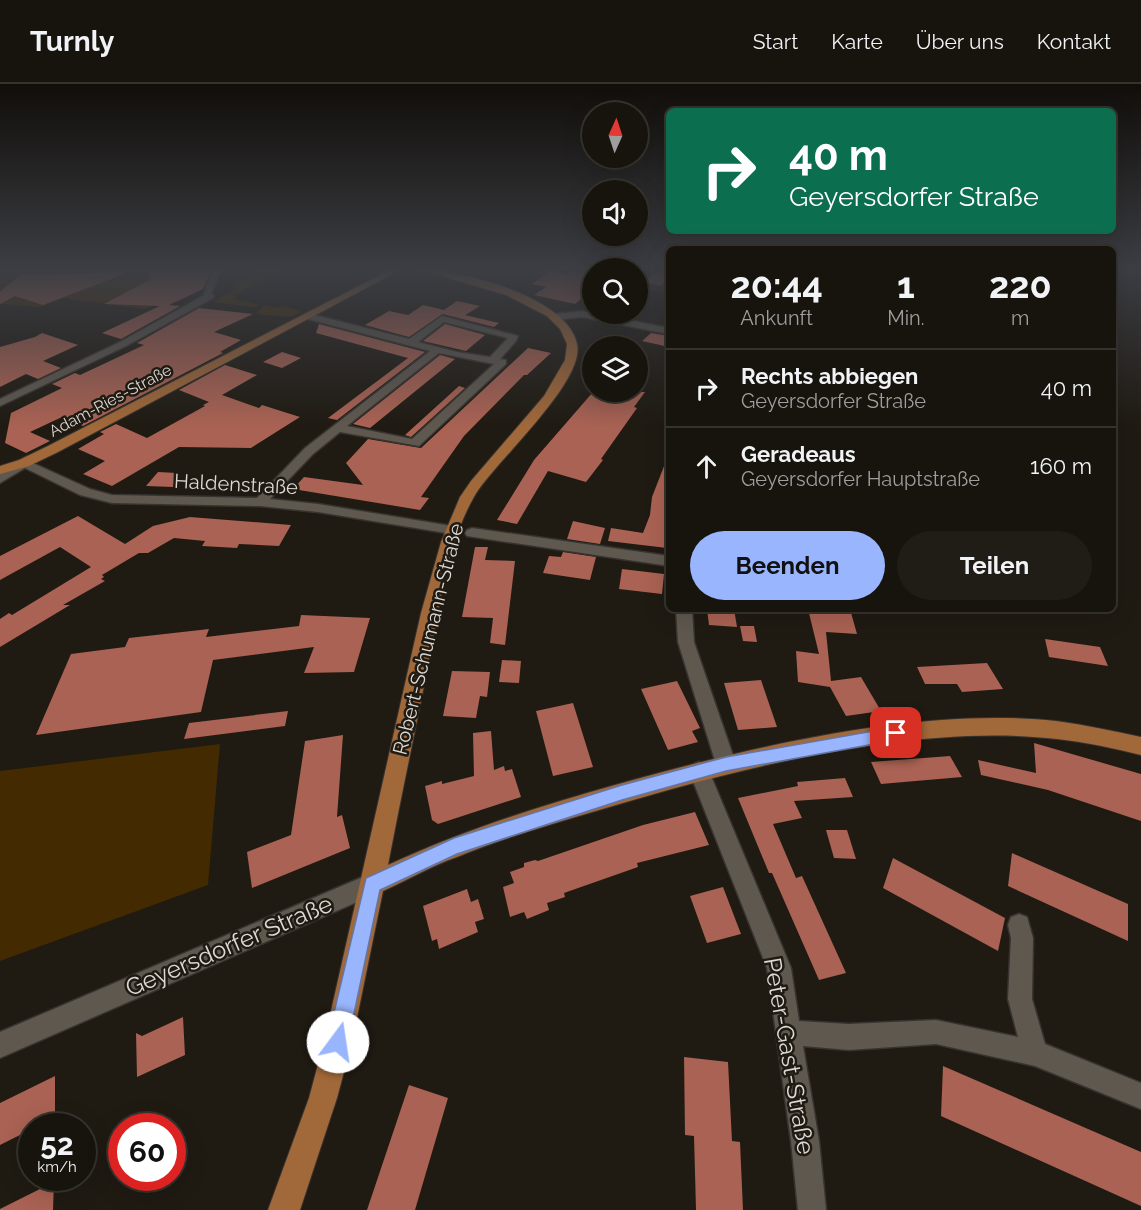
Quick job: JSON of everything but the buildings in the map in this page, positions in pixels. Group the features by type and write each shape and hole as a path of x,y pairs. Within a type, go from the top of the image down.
{"main road":[{"name":"Adam-Ries-Straße","path":"24,463 294,323"},
{"name":"Robert-Schumann-Straße","path":"284,1210 323,1098 350,991 424,644 462,531 468,494 490,464 552,394 570,368 573,346 570,336 559,323"},
{"path":"0,470 24,463"},
{"name":"Geyersdorfer Straße","path":"372,884 454,847 603,798 726,764 840,742 915,730 993,727 1053,728 1108,737 1141,746"}],"street":[{"path":"0,403 123,344 162,323"},
{"path":"332,323 437,350 502,362 415,444 337,428"},
{"path":"410,343 438,323"},
{"path":"453,323 513,336 513,339 492,361"},
{"path":"632,323 666,330"},
{"path":"260,502 309,451 437,350"},
{"name":"Adam-Ries-Straße","path":"0,479 24,463"},
{"name":"Haldenstraße","path":"24,463 85,492 112,499 260,502 318,508 666,561"},
{"path":"684,612 686,642 726,764"},
{"name":"Peter-Gast-Straße","path":"699,771 779,968 790,1033 812,1210"},
{"name":"Geyersdorfer Straße","path":"0,1045 372,884"},
{"path":"1019,925 1022,938 1020,999 1035,1053"},
{"path":"790,1033 849,1037 936,1032 1035,1053 1141,1096"}],"shaded area":[{"path":"220,744 208,885 0,961 0,771"}],"route":[{"path":"338,1042 372,884 454,847 603,798 726,764 896,733"}]}
